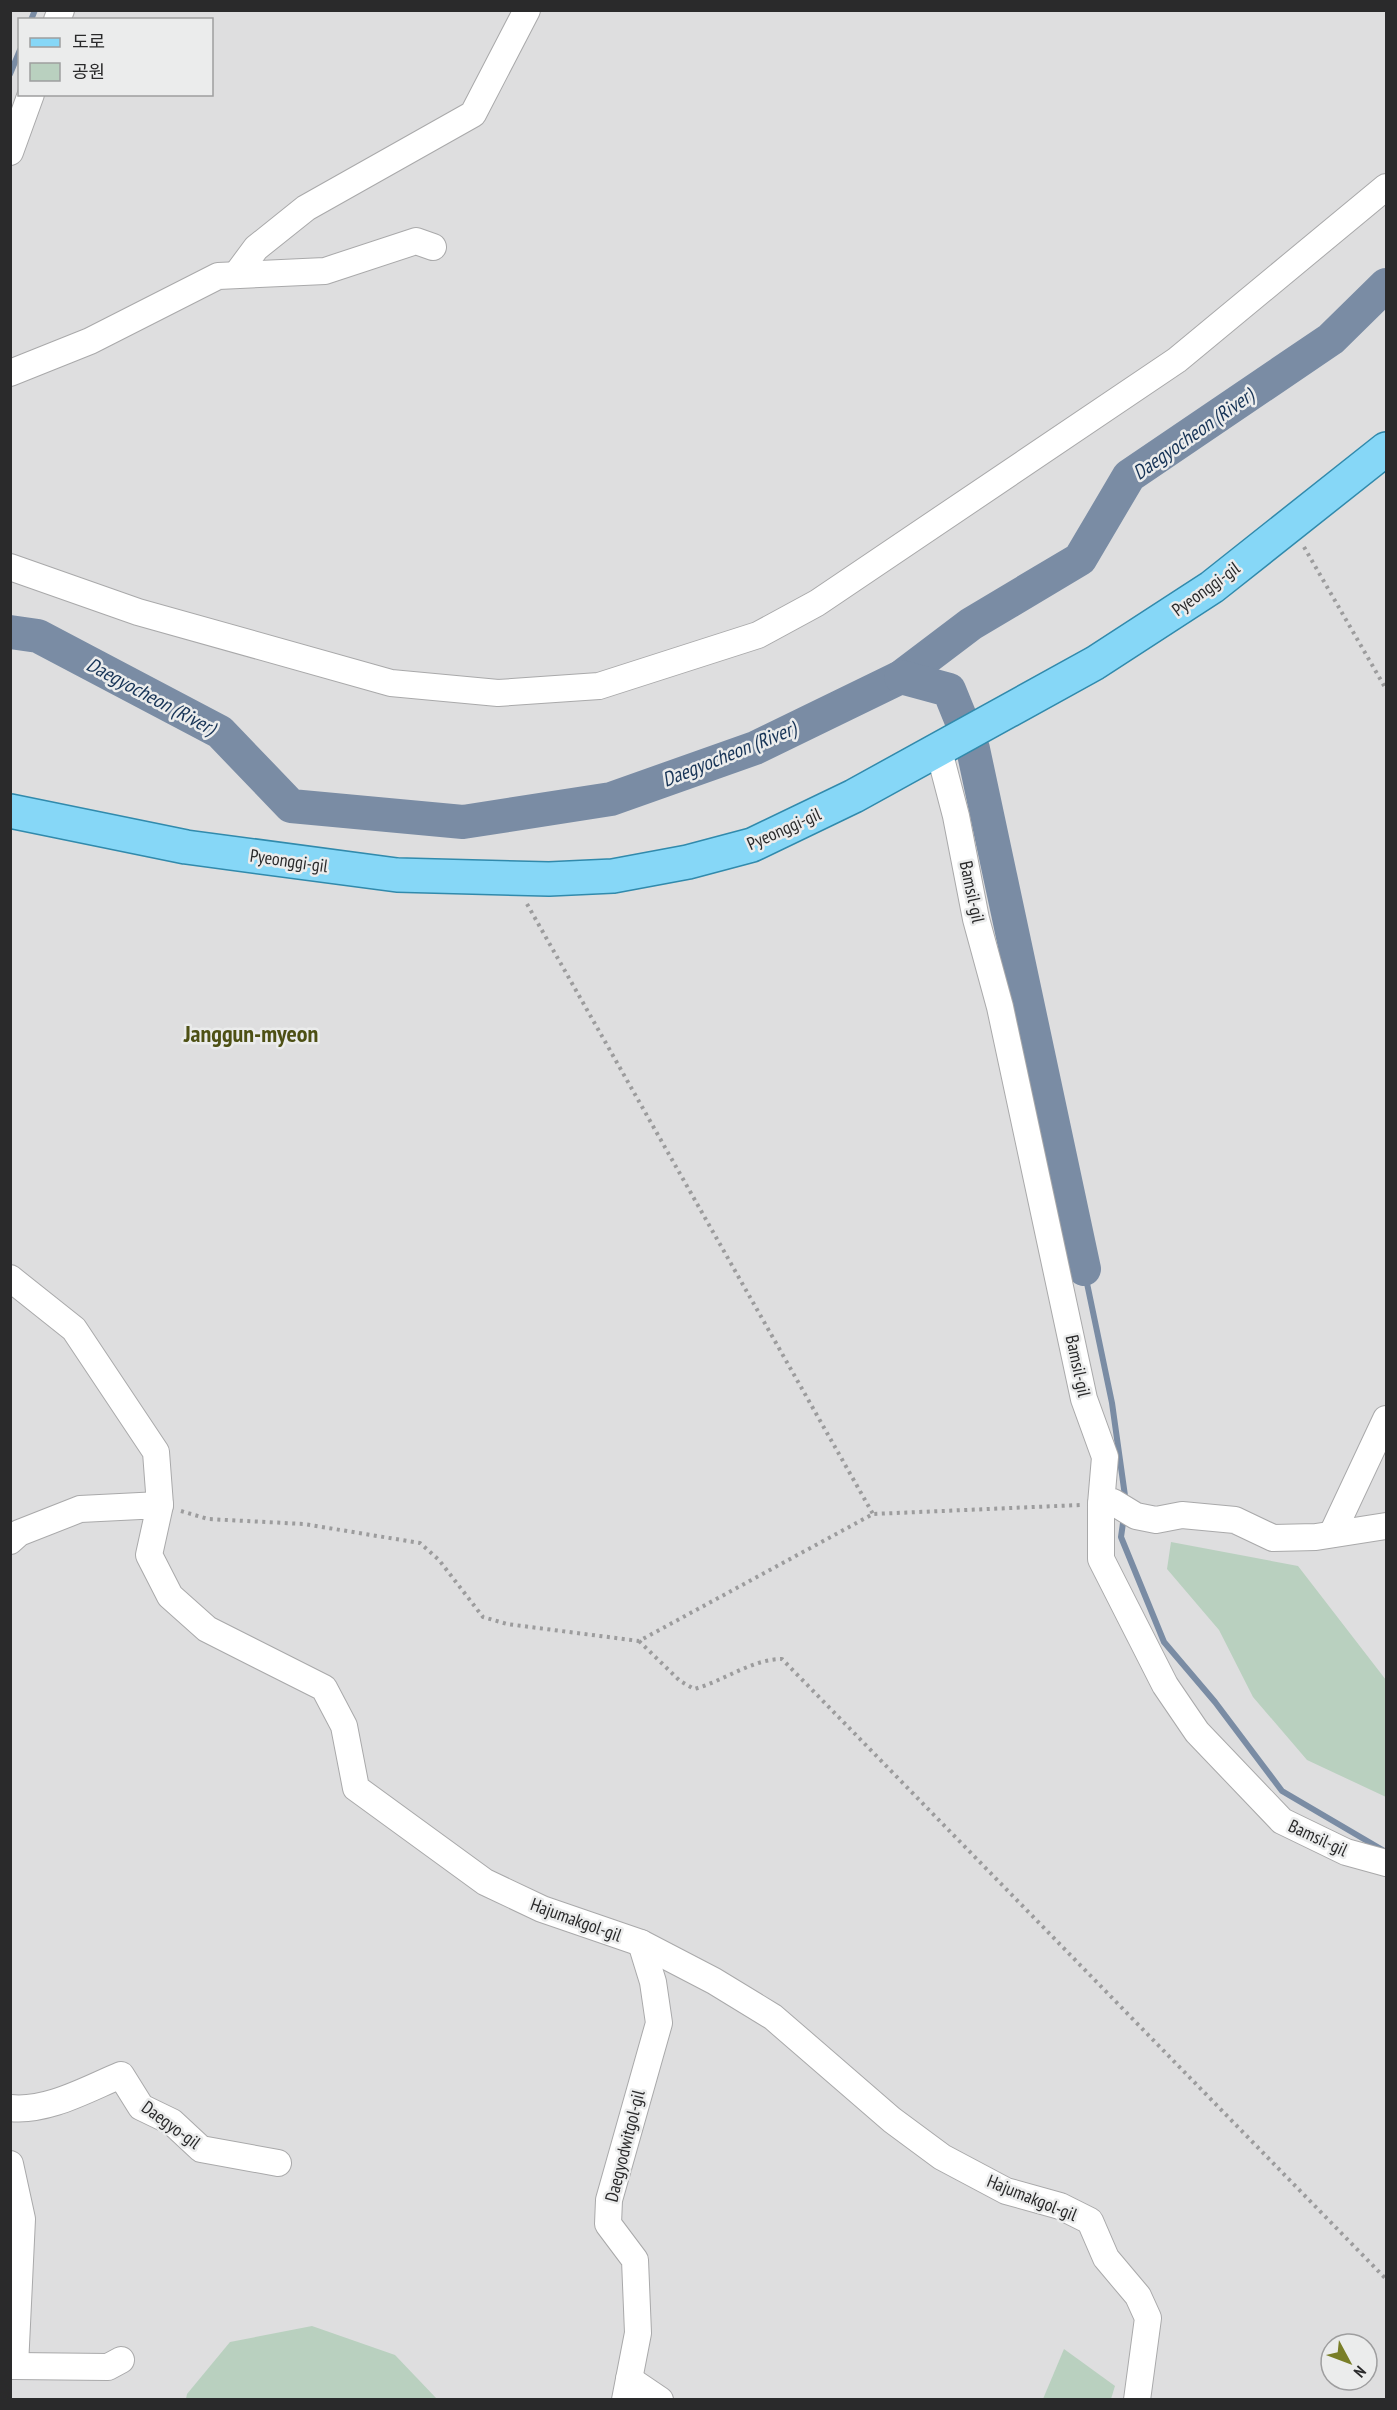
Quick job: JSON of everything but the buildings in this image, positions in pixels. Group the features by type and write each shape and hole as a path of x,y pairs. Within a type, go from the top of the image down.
{"main road":[{"name":"Pyeonggi-gil","path":"10,811 186,847 385,874 512,878 613,876 688,862 752,845 854,796 1095,663 1212,587 1386,449"}],"street":[{"path":"236,275 256,248 306,208 473,114 527,10"},
{"path":"10,152 30,96"},
{"path":"10,567 138,612 391,683 498,693 599,686 758,635 817,603 1177,360 1386,187"},
{"path":"10,373 90,341 218,276 325,271 416,241 433,247"},
{"name":"Bamsil-gil","path":"958,740 956,816 976,919 1000,1007 1084,1398 1105,1457 1107,1503 1101,1559 1165,1685 1197,1732 1282,1821 1346,1852 1386,1863"},
{"name":"Hajumakgol-gil","path":"10,1278 74,1329 156,1452 160,1505 149,1555 170,1596 207,1629 324,1688 344,1726 357,1788 485,1882 542,1909 641,1943 714,1981 773,2017 892,2120 942,2157 1006,2191 1060,2206 1090,2221 1106,2258 1138,2296 1148,2318 1137,2400"},
{"path":"1332,1534 1386,1419"},
{"path":"1107,1503 1136,1516 1156,1520 1182,1515 1235,1520 1273,1538 1332,1534 1386,1526"},
{"path":"10,1541 19,1533 80,1509 160,1505"},
{"name":"Daegyodwitgol-gil","path":"641,1943 653,1982 659,2023 609,2200 608,2224 635,2260 638,2333 627,2390 660,2400"},
{"name":"Daegyo-gil","path":"10,2108 23,2109 58,2101 121,2075 141,2107 172,2122 201,2149 278,2163"},
{"path":"10,2164 22,2219 13,2366 108,2367 121,2360"}],"path":[{"path":"1291,524 1386,689"},
{"path":"512,878 873,1514"},
{"path":"160,1505 208,1519 304,1524 420,1544 439,1560 483,1617 507,1624 639,1641 873,1514 1107,1503"},
{"path":"639,1641 680,1681 694,1689 718,1683 765,1659 782,1659 1386,2279"}],"green space":[{"path":"1171,1542 1298,1566 1386,1680 1386,1797 1307,1760 1253,1697 1219,1630 1167,1569"},
{"path":"312,2326 395,2355 437,2399 186,2399 187,2394 230,2342"},
{"path":"1064,2349 1115,2386 1111,2399 1043,2399"}],"waterway":[{"path":"32,18 35,10"},
{"path":"10,74 18,55"},
{"name":"Daegyocheon (River)","path":"10,632 38,636 220,732 291,806 463,822 611,799 755,748 901,677 971,624 1080,559 1129,476 1331,339 1386,285"},
{"path":"901,677 949,690 973,749 1084,1269"},
{"path":"1084,1269 1112,1403 1126,1503"},
{"path":"1124,1516 1121,1537 1164,1642 1215,1702 1282,1791 1386,1852"}],"district":[{"name":"Janggun-myeon","path":"251,1034"}]}
